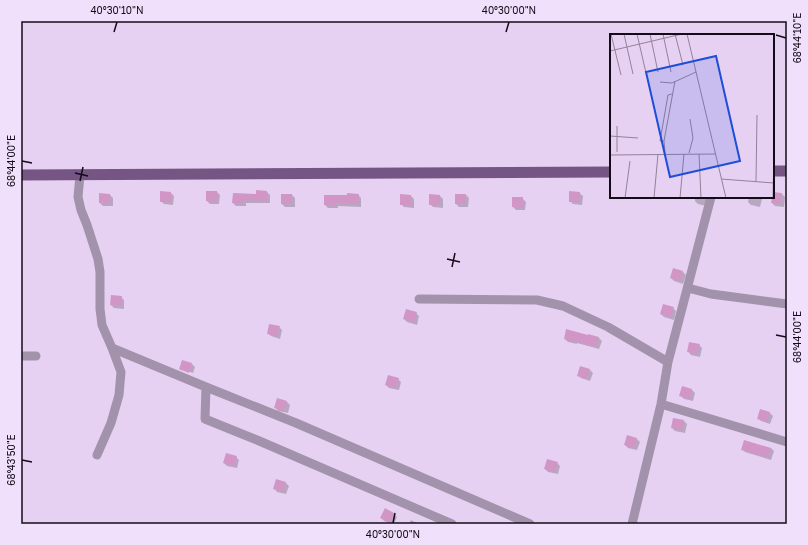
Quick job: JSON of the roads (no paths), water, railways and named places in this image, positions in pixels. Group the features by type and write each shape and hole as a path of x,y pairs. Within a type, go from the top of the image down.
{"main road":[{"path":"774,172 787,171"},
{"path":"21,175 610,172"}],"street":[{"path":"80,175 78,197 80,210 88,225 98,259 100,272 100,309 102,325 122,372 119,395 111,423 97,455"},
{"path":"632,524 662,404 668,362 711,198"},
{"path":"688,288 718,295 787,304"},
{"path":"419,299 536,300 563,306 608,327 668,362"},
{"path":"112,348 296,423 530,524"},
{"path":"21,356 36,356"},
{"path":"206,387 205,419 452,524"},
{"path":"662,404 787,442"}]}
